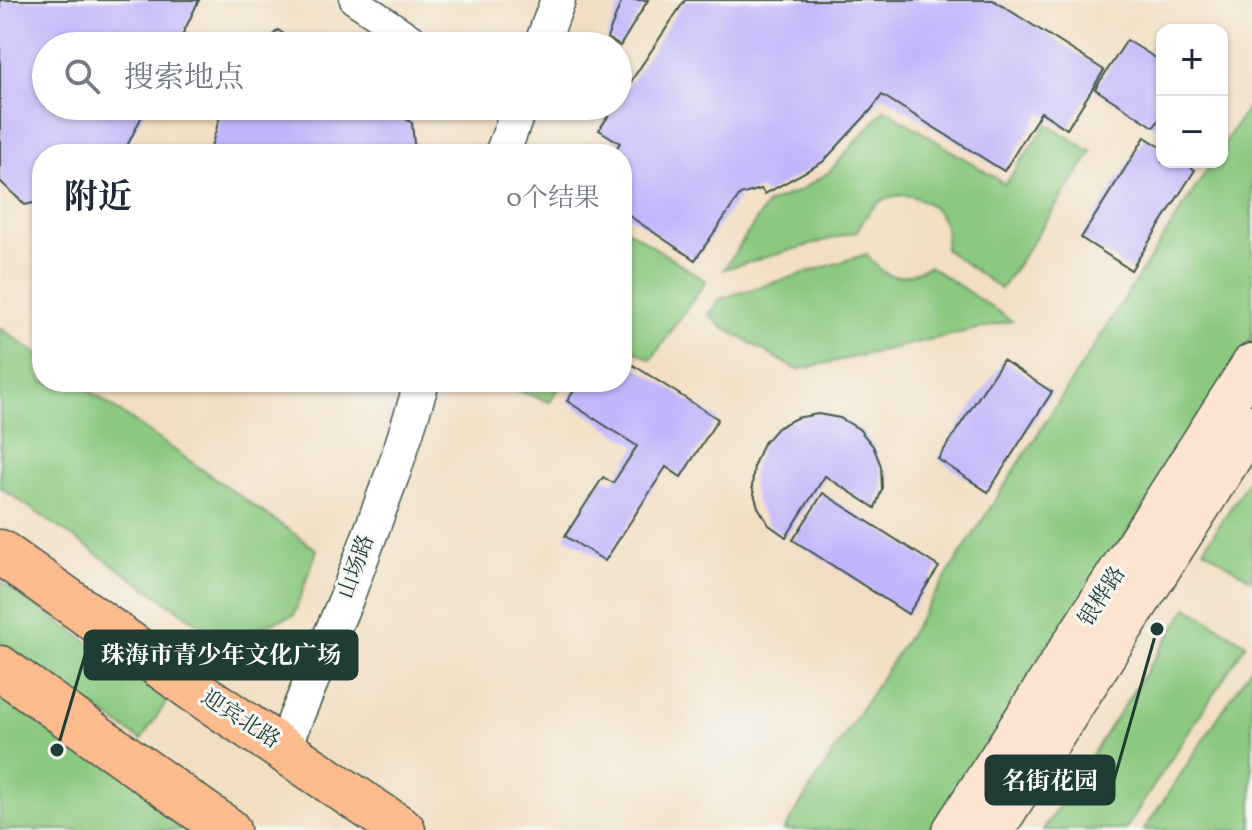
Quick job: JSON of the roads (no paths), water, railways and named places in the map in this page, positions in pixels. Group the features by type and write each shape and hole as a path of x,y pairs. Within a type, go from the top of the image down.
{"main road":[{"name":"银桦路","path":"953,830 1252,364"},
{"name":"银桦路","path":"994,830 1252,425"},
{"name":"迎宾北路","path":"0,552 197,692 403,830"},
{"path":"0,668 228,830"}],"street":[{"path":"354,0 401,32"},
{"path":"546,32 558,0"},
{"path":"505,144 512,120"},
{"name":"山场路","path":"283,748 346,599 395,467 419,392"}],"place":[{"name":"名街花园","path":"1157,629"},
{"name":"珠海市青少年文化广场","path":"57,750"}]}
